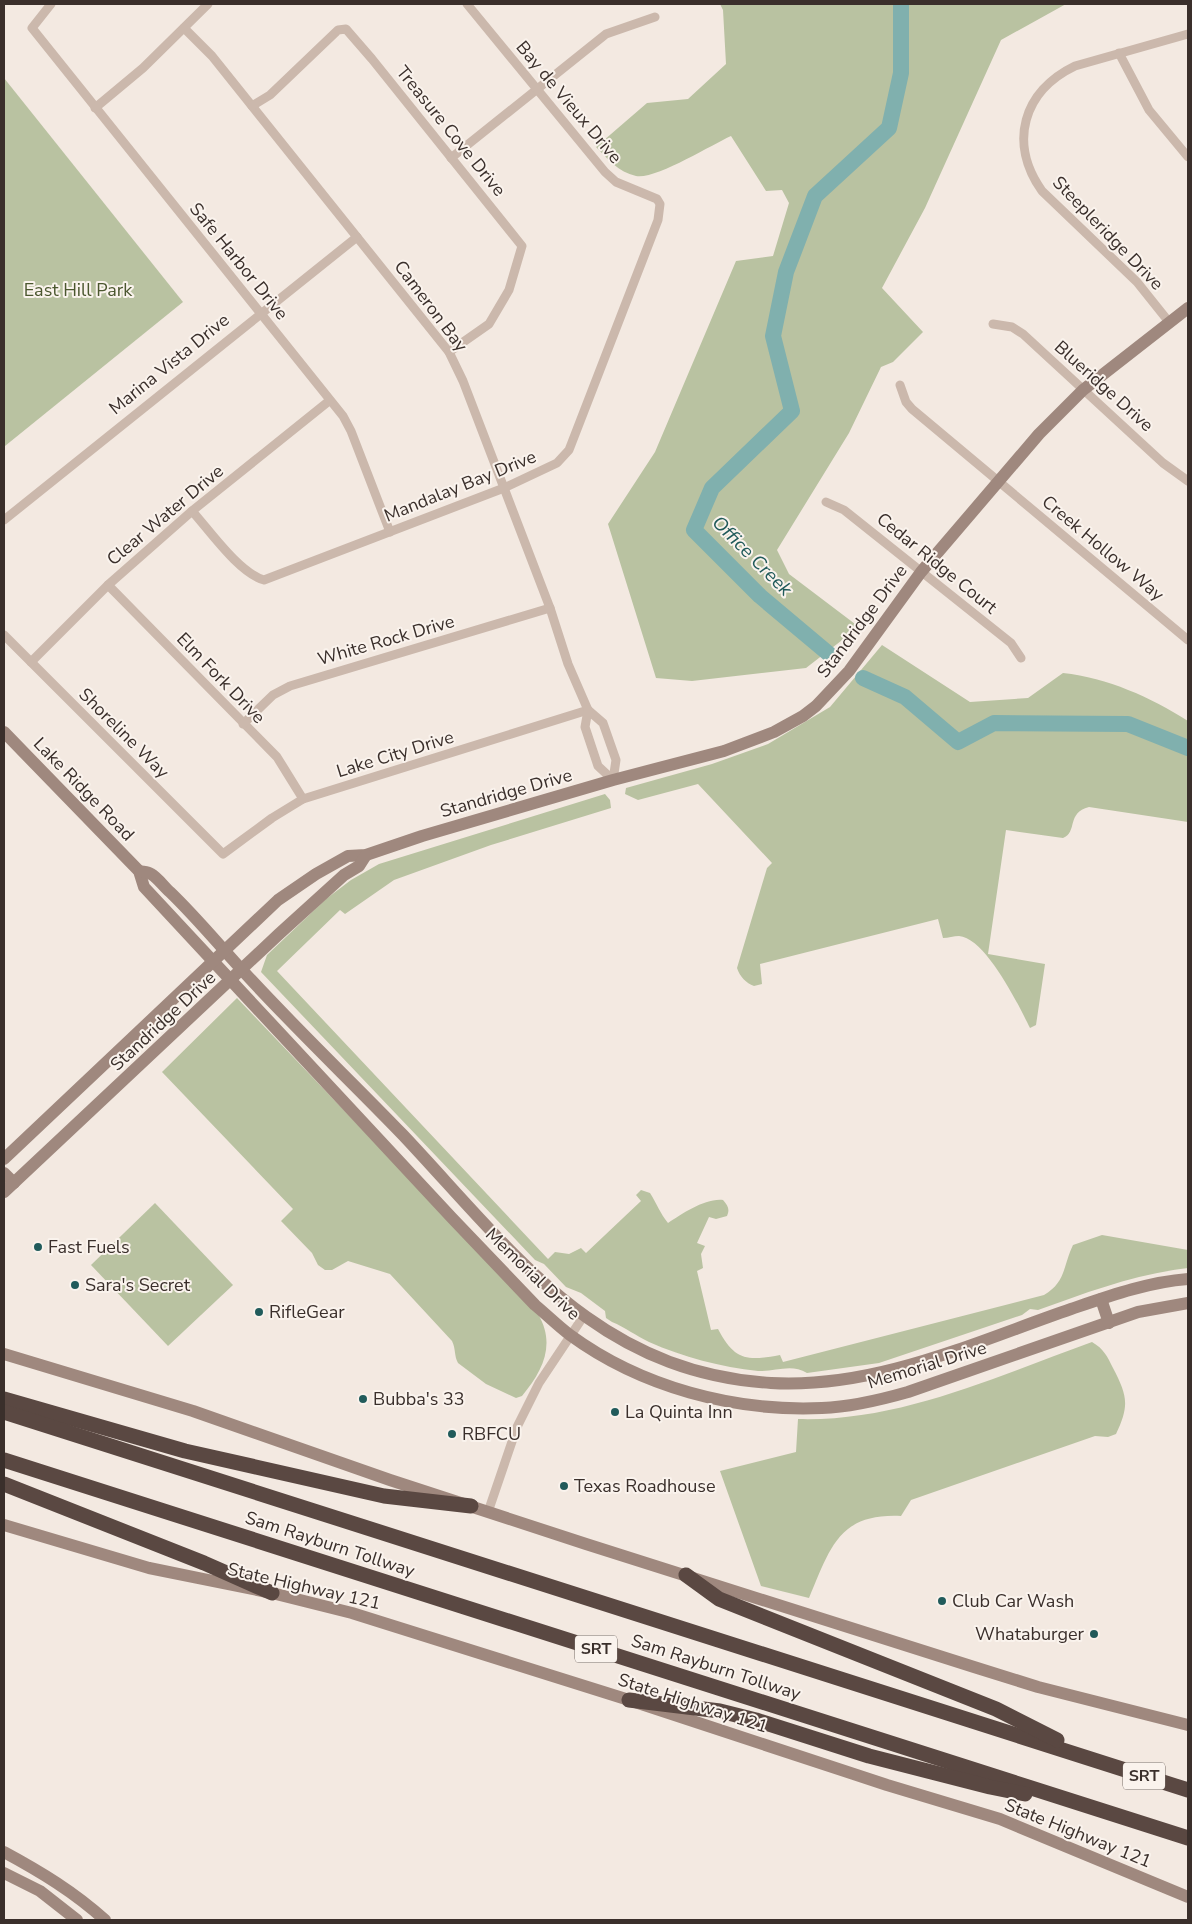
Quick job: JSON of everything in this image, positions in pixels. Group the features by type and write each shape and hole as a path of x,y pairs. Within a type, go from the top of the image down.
{"highway":[{"path":"4,1399 185,1451 384,1496 471,1506"},
{"name":"Sam Rayburn Tollway","path":"4,1412 1188,1790"},
{"name":"Sam Rayburn Tollway","path":"4,1460 1188,1838"},
{"path":"4,1484 204,1563 272,1593"},
{"path":"686,1575 719,1599 996,1709 1100,1761"},
{"path":"629,1700 728,1714 869,1756 980,1785 1095,1808"}],"street":[{"name":"Safe Harbor Drive","path":"51,4 32,28 329,401 343,416 352,431 390,532"},
{"path":"95,108 143,68 208,4"},
{"name":"Bay de Vieux Drive","path":"467,4 536,91 605,172 616,182 657,199 660,204"},
{"path":"451,158 606,34 655,17"},
{"name":"Cameron Bay","path":"184,28 212,56 449,352 463,381 550,608 568,664 588,710 603,723 616,760 613,780"},
{"name":"Treasure Cove Drive","path":"252,106 270,95 338,30 346,29 522,246 509,290 489,324 449,352"},
{"name":"Steepleridge Drive","path":"1169,322 1137,282 1042,191 1031,175 1023,152 1024,128 1036,96 1059,73 1074,66 1188,34"},
{"path":"1119,53 1149,110 1188,157"},
{"name":"Mandalay Bay Drive","path":"192,511 240,564 254,577 264,580 504,488 557,463 569,450 658,220 660,204"},
{"name":"Marina Vista Drive","path":"4,520 260,312 357,237"},
{"name":"Standridge Drive","path":"4,1159 278,900 316,874 348,856 366,855 422,836 613,780 724,751 774,732 803,716 828,694 849,671 921,572 1039,434 1083,390 1188,308"},
{"name":"Blueridge Drive","path":"993,324 1012,327 1023,334 1163,463 1188,481"},
{"name":"Creek Hollow Way","path":"900,385 906,402 912,409 997,482 1187,635"},
{"name":"Clear Water Drive","path":"31,662 108,585 192,511 329,401"},
{"name":"Cedar Ridge Court","path":"826,502 844,510 1010,643 1021,658"},
{"name":"Elm Fork Drive","path":"108,585 277,757 303,799"},
{"name":"White Rock Drive","path":"244,724 255,710 273,695 290,686 550,608"},
{"name":"Shoreline Way","path":"4,634 223,854"},
{"name":"Cameron Bay","path":"588,710 585,727 598,766 613,780"},
{"name":"Lake City Drive","path":"223,854 272,818 303,799 588,710"},
{"name":"Lake Ridge Road","path":"4,732 139,871 144,886 212,961"},
{"name":"Standridge Drive","path":"4,1192 344,875 359,866 366,855"},
{"name":"Lake Ridge Road","path":"139,871 152,874 224,950"},
{"name":"Memorial Drive","path":"224,950 382,1113 544,1285 583,1317 650,1355 682,1366 743,1380 805,1383 837,1381 903,1367 1129,1290 1188,1279"},
{"name":"Memorial Drive","path":"212,961 535,1305 570,1335 610,1359 653,1380 702,1396 743,1405 781,1408 823,1408 871,1402 908,1392 1138,1312 1188,1303"},
{"path":"4,1173 14,1183"},
{"path":"1101,1299 1109,1323"},
{"path":"488,1512 517,1427 539,1383 583,1317"},
{"path":"4,1354 193,1411 488,1512 1038,1687 1188,1724"},
{"name":"State Highway 121","path":"4,1525 149,1568 272,1593 352,1613 629,1700 887,1785 1000,1819 1188,1897"},
{"path":"4,1852 45,1874 105,1920"},
{"path":"4,1874 40,1891 75,1918 85,1903"}],"green space":[{"path":"720,4 1066,4 1001,40 925,208 882,288 923,332 893,362 881,367 849,433 777,550 789,574 859,627 806,668 692,681 656,678 608,524 655,452 736,261 773,256 789,203 782,190 766,191 731,136 683,161 645,176 636,176 624,171 596,147 647,103 688,99 726,64 723,10"},
{"name":"East Hill Park","path":"4,78 183,302 5,446 4,444"},
{"path":"882,645 970,702 1028,698 1063,673 1096,679 1128,690 1159,704 1188,721 1188,822 1089,807 1077,814 1070,831 1063,838 1006,830 988,954 1045,964 1036,1025 1030,1028 1000,974 980,948 959,936 943,938 938,919 760,964 762,984 754,986 748,983 737,968 767,868 772,863 698,784 638,800 625,794 626,788 712,764 768,744 830,707"},
{"path":"605,794 610,800 611,808 491,845 394,880 345,914 340,910 277,971 548,1259 555,1252 569,1254 581,1248 586,1253 641,1201 636,1195 641,1190 650,1193 668,1223 701,1204 709,1201 723,1200 728,1208 727,1216 716,1219 709,1217 697,1243 705,1246 701,1254 703,1268 697,1271 711,1330 718,1329 724,1340 736,1353 750,1358 780,1355 783,1362 1044,1295 1060,1279 1073,1245 1102,1235 1188,1250 1188,1268 1131,1279 1038,1310 1030,1309 1022,1315 879,1363 807,1373 789,1368 764,1371 744,1369 702,1361 675,1352 649,1342 612,1322 606,1318 605,1311 581,1293 566,1287 544,1264 535,1260 261,972 267,955 326,899 351,880 379,864"},
{"path":"237,998 538,1314 546,1336 545,1357 536,1377 522,1396 516,1398 486,1384 458,1363 452,1341 390,1274 348,1261 332,1270 325,1270 318,1265 312,1253 281,1221 293,1209 162,1072"},
{"path":"155,1203 233,1285 168,1346 91,1265"},
{"path":"1092,1342 1100,1347 1107,1356 1124,1393 1125,1407 1116,1434 1108,1437 1095,1436 911,1500 901,1516 880,1517 863,1521 850,1528 839,1538 823,1564 809,1598 761,1586 720,1471 796,1452 798,1419 836,1418 874,1413 911,1405 984,1382"}],"waterway":[{"name":"Office Creek","path":"829,654 760,596 694,530 712,488 792,411 773,336 786,272 815,196 889,128 901,73 901,4"},
{"name":"Office Creek","path":"863,678 905,697 958,742 994,723 1128,724 1188,748"}],"place":[{"name":"Fast Fuels","path":"38,1247"},
{"name":"Sara's Secret","path":"75,1285"},
{"name":"RifleGear","path":"259,1312"},
{"name":"Bubba's 33","path":"363,1399"},
{"name":"La Quinta Inn","path":"615,1412"},
{"name":"RBFCU","path":"452,1434"},
{"name":"Texas Roadhouse","path":"564,1486"},
{"name":"Club Car Wash","path":"942,1601"},
{"name":"Whataburger","path":"1094,1634"}]}
